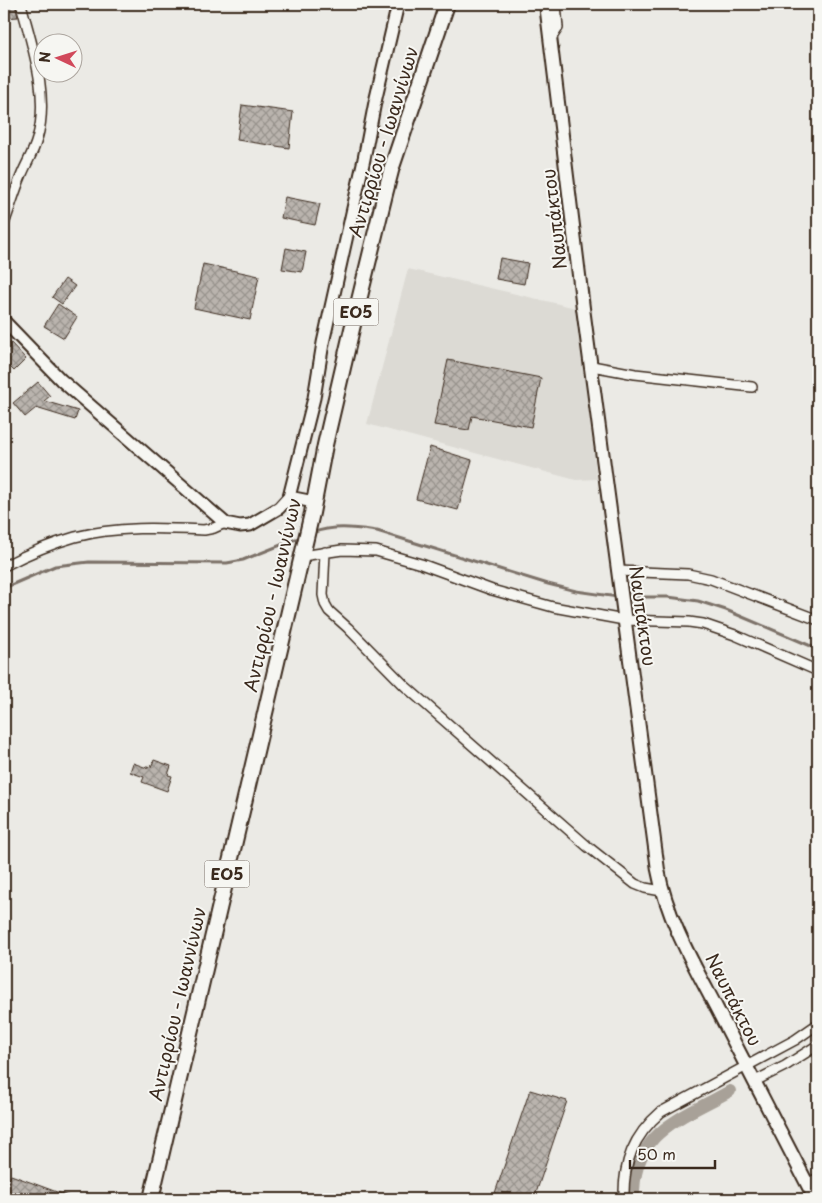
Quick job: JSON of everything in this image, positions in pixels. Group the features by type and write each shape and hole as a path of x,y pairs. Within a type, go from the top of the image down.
{"main road":[{"name":"Αντιρρίου - Ιωαννίνων","path":"151,1199 313,507 345,358 385,194 392,167 447,4"},
{"name":"Ναυπάκτου","path":"546,4 583,308 662,891 679,933 746,1066 813,1181 815,1199"}],"street":[{"path":"4,224 38,138 41,113 41,92 21,4"},
{"path":"4,321 61,380 225,523 240,526 250,525 279,508 289,497 314,398 323,342 398,4"},
{"path":"550,40 558,28 556,4"},
{"path":"592,366 634,374 752,387"},
{"path":"289,497 313,507"},
{"path":"4,566 28,553 76,537 135,528 204,530 225,523"},
{"path":"302,553 361,550 385,554 492,590 553,608 703,624 735,635 818,671"},
{"path":"325,552 323,595 329,611 405,686 587,846 635,884 662,891"},
{"path":"618,571 688,574 711,579 818,620"},
{"path":"624,1199 628,1157 632,1146 644,1128 661,1112 795,1040 818,1024"},
{"path":"755,1081 785,1066 818,1045"}],"shaded area":[{"path":"408,269 576,308 597,479 576,480 367,424"}],"building":[{"path":"4,4 15,4 18,17 4,18"},
{"path":"242,105 293,112 289,148 237,140"},
{"path":"285,197 320,204 315,225 281,218"},
{"path":"286,248 306,252 302,272 282,269"},
{"path":"500,258 528,263 524,284 496,279"},
{"path":"203,264 259,276 250,320 194,308"},
{"path":"65,279 75,286 62,304 52,297"},
{"path":"58,304 77,317 64,338 44,326"},
{"path":"10,342 26,359 14,371 4,361 4,349"},
{"path":"448,360 541,378 531,427 472,416 469,430 434,425"},
{"path":"38,382 50,396 44,401 78,411 75,420 36,408 25,417 13,403"},
{"path":"430,447 472,460 458,510 416,499"},
{"path":"154,760 171,766 168,775 172,776 167,791 142,782 144,777 130,772 133,763 147,768 147,766 151,767"},
{"path":"530,1090 567,1101 534,1199 493,1199"},
{"path":"11,1175 73,1199 4,1199 4,1188 6,1188"}],"waterway":[{"path":"312,533 336,528 377,531 548,584 576,591 618,597"},
{"path":"4,588 55,566 89,562 227,563 243,560 301,537"},
{"path":"624,597 668,597 698,601 726,610 818,649"},
{"path":"634,1199 636,1176 641,1157 651,1142 663,1130 678,1120 730,1091"}]}
